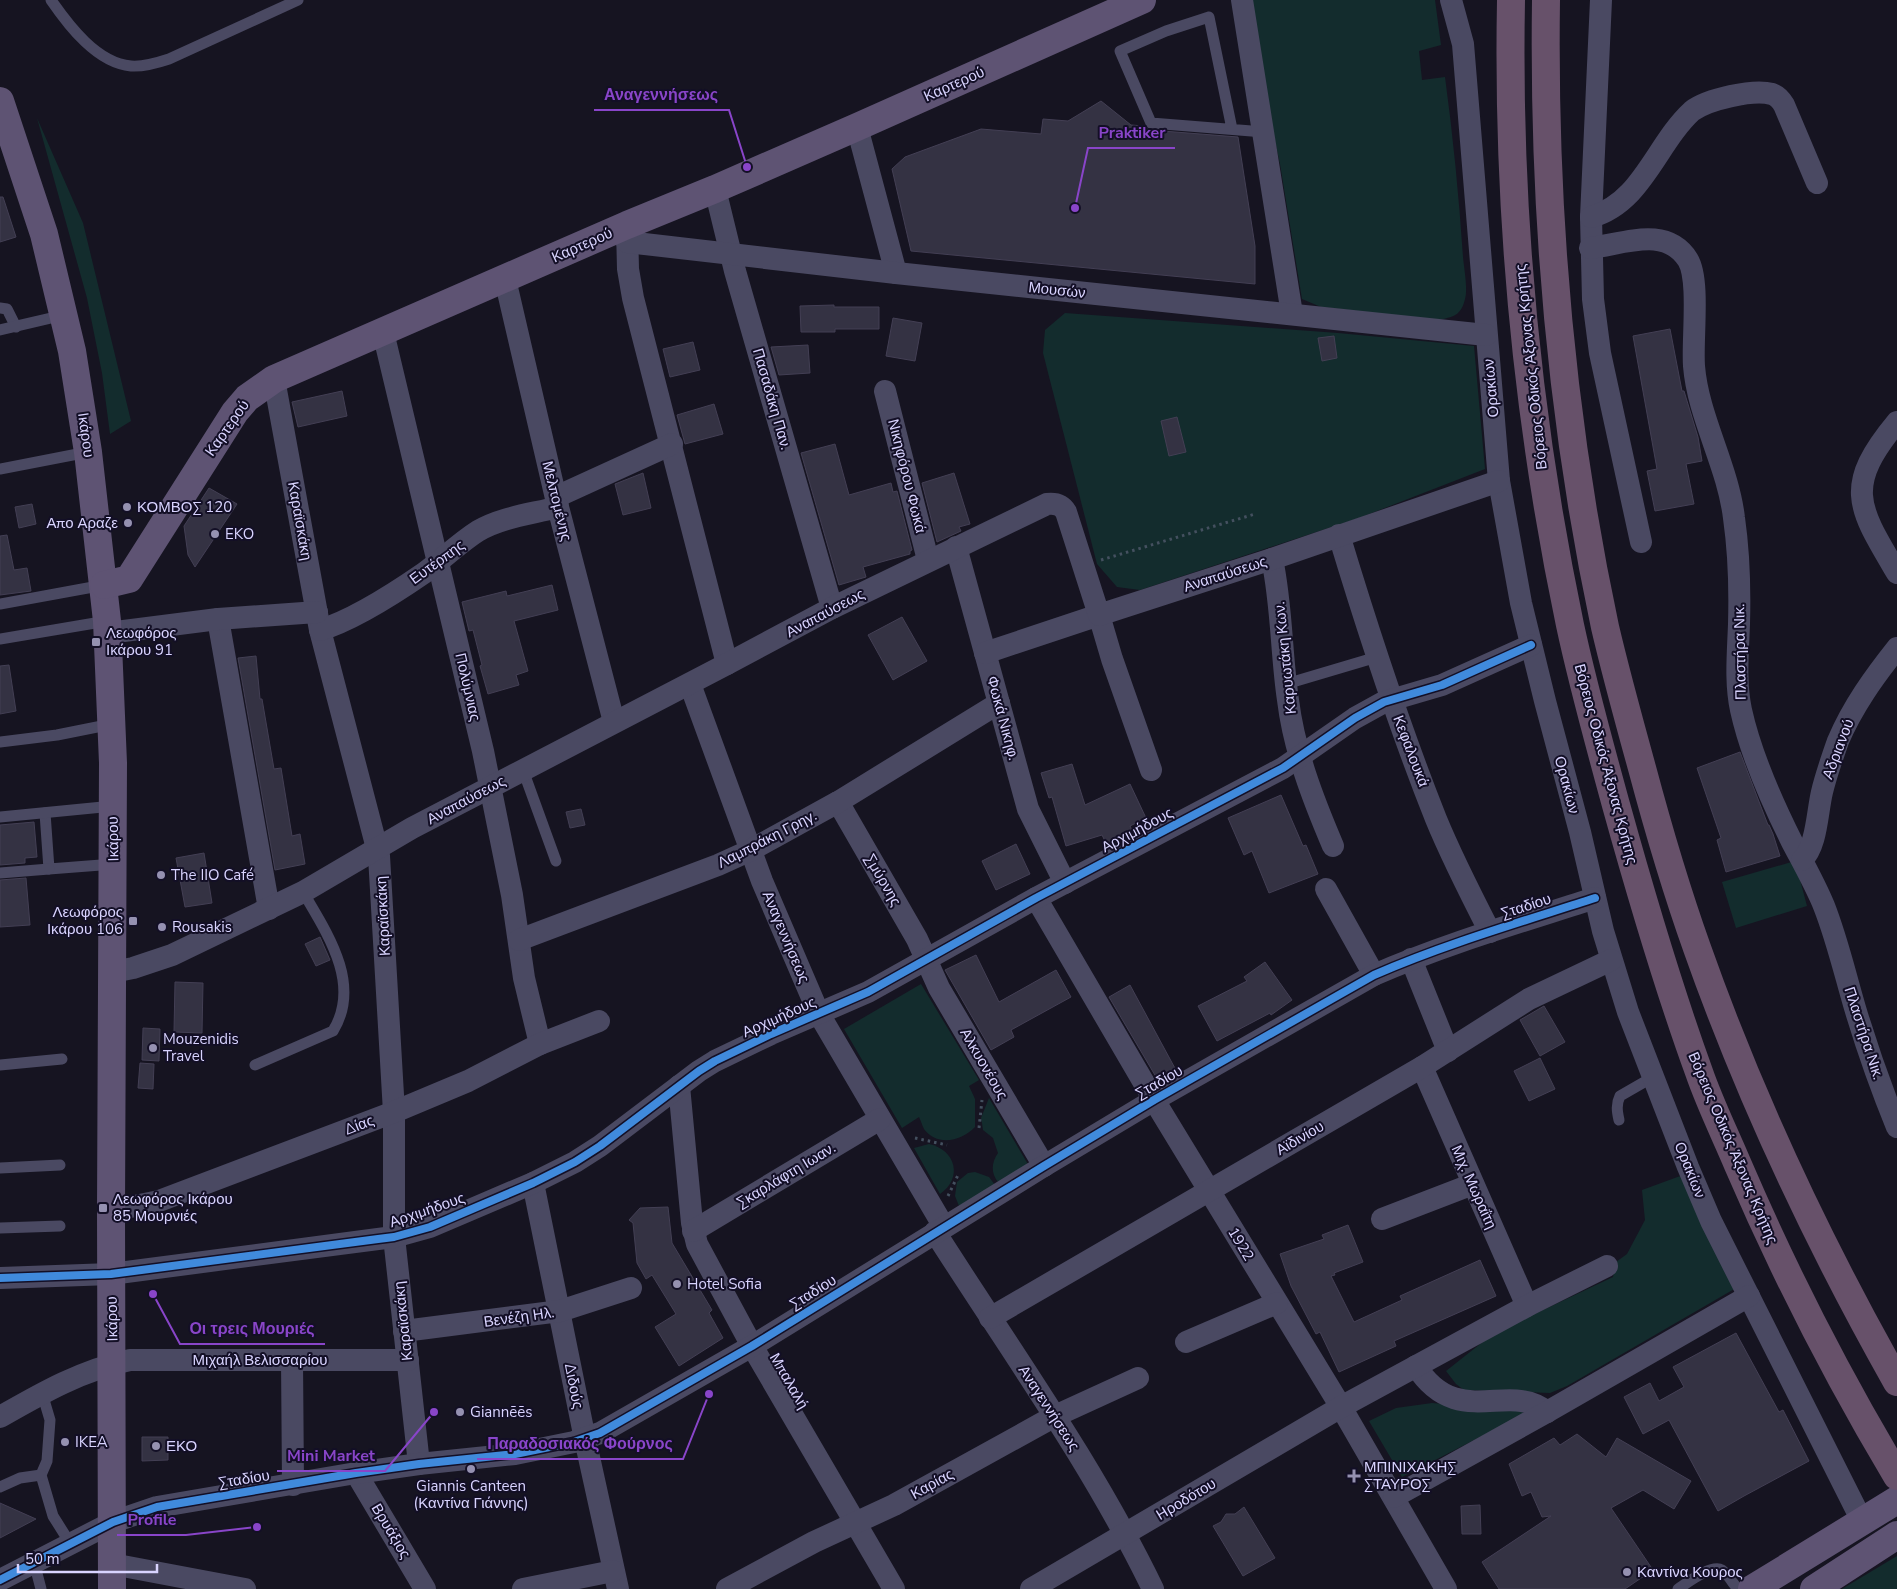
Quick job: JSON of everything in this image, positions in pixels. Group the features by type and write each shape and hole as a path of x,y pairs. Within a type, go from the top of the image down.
{"highway":[{"name":"Βόρειος Οδικός Άξονας Κρήτης","path":"1511,0 1510,42 1515,216 1525,340 1542,469 1570,624 1591,714 1647,918 1700,1076 1760,1217 1785,1269 1829,1358 1897,1476"},
{"path":"1546,0 1546,143 1555,289 1572,438 1589,544 1617,678 1651,803 1680,898 1723,1018 1762,1112 1810,1219 1897,1382"}],"main road":[{"name":"Καρτερού","path":"104,585 129,579 235,412 247,398 274,379 505,279 627,234 715,189 1142,0"},
{"name":"Ικάρου","path":"0,101 44,234 64,315 78,381 104,585 112,724 114,864 111,1211 113,1363 112,1576"},
{"path":"1752,1589 1897,1500"},
{"path":"1814,1589 1897,1535"}],"street":[{"path":"1242,0 1292,314"},
{"name":"Ορακίων","path":"1451,0 1463,44 1499,480 1520,604 1573,807 1610,960 1652,1077 1701,1197 1862,1521"},
{"path":"1601,0 1590,248 1593,299 1597,335 1641,542"},
{"path":"1591,217 1613,208 1628,195 1689,113 1706,103 1727,97 1764,93 1773,94 1779,98 1784,105 1817,183"},
{"path":"857,127 896,273"},
{"name":"Πασαδάκη Παν.","path":"715,189 731,255 832,608"},
{"path":"627,234 628,269 633,298 728,664"},
{"name":"Μουσών","path":"627,234 731,255 1486,335"},
{"name":"Πλαστήρα Νικ.","path":"1590,248 1643,239 1659,239 1676,247 1687,258 1691,267 1694,282 1693,332 1696,380 1727,482 1734,516 1739,598 1737,682 1740,708 1756,759 1784,826 1802,860 1828,918 1866,1045 1897,1127"},
{"name":"Μελπομένης","path":"505,279 557,502 614,722"},
{"name":"Πολύμνιας","path":"384,332 490,788 512,895 524,978 540,1044"},
{"name":"Καραϊσκάκη","path":"274,379 318,621 380,862 394,1112 394,1237 419,1464"},
{"name":"Νικηφόρου Φωκά","path":"885,391 928,560"},
{"path":"1897,422 1870,459 1863,478 1862,496 1869,524 1897,573"},
{"name":"Ευτέρπης","path":"107,627 218,619 318,621 335,626 416,578 485,528 557,502 672,444"},
{"name":"Αναπαύσεως","path":"113,972 133,968 172,955 303,892 378,850 412,828 832,608 1039,508 1054,504 1063,508 1066,512 1099,615 1499,480"},
{"name":"Κεφαλουκά","path":"1339,535 1391,699 1436,819 1455,863 1490,932"},
{"name":"Φωκά Νικηφ.","path":"956,547 1031,818 1066,883"},
{"name":"Καρυωτάκη Κων.","path":"1272,558 1278,591 1290,715 1310,792 1333,846"},
{"path":"985,652 1099,615 1112,659 1151,770"},
{"path":"218,619 269,909"},
{"name":"Αρχιμήδους","path":"0,1278 111,1274 394,1237 430,1227 533,1183 575,1162 600,1146 715,1061 771,1034 868,992 1036,898 1283,768 1355,718 1391,699 1442,684 1531,645"},
{"name":"Αδριανού","path":"1802,860 1810,849 1822,791 1845,726 1865,689 1897,648"},
{"name":"Αναγεννήσεως","path":"690,684 785,938 819,1014 880,1119 939,1230 990,1318 1055,1416 1108,1503 1126,1534 1153,1589"},
{"name":"Λαμπράκη Γρηγ.","path":"519,940 709,869 751,850 838,802 999,703"},
{"name":"Σμύρνης","path":"838,802 927,960"},
{"path":"1326,889 1374,975"},
{"name":"1922","path":"1036,898 1154,1100 1394,1497 1446,1589"},
{"name":"Σταδίου","path":"0,1580 112,1522 157,1507 356,1473 515,1454 585,1439 620,1423 752,1346 1154,1100 1374,975 1411,959 1595,898"},
{"path":"1411,959 1448,1051"},
{"name":"Αλκυονέους","path":"927,960 939,988 1044,1166"},
{"name":"Αϊδινίου","path":"990,1318 1422,1067 1530,999 1610,960"},
{"name":"Δίας","path":"111,1211 159,1201 394,1112 468,1081 540,1044 599,1021"},
{"name":"Μιχ. Μωραΐτη","path":"1422,1067 1527,1306"},
{"name":"Μπαλαλή","path":"679,1086 693,1231 697,1244 752,1346 894,1589"},
{"name":"Σκαρλάφτη Ιωαν.","path":"693,1231 880,1119"},
{"name":"Διδούς","path":"533,1183 615,1580"},
{"path":"1382,1219 1474,1184"},
{"name":"Ηροδότου","path":"1031,1589 1340,1407 1527,1306 1607,1266"},
{"name":"Βενέζη Ηλ.","path":"404,1331 560,1311 632,1288"},
{"path":"1394,1497 1749,1296"},
{"path":"1186,1342 1277,1303"},
{"name":"Μιχαήλ Βελισσαρίου","path":"0,1417 75,1376 113,1363 130,1360 408,1360"},
{"path":"292,1360 293,1485"},
{"path":"1416,1366 1433,1386 1454,1398 1471,1402 1528,1402 1537,1404 1547,1412"},
{"name":"Καρίας","path":"727,1589 814,1542 894,1504 1055,1416 1138,1378"},
{"name":"Βρυάξιος","path":"356,1473 425,1589"},
{"path":"112,1576 245,1589"},
{"path":"523,1589 615,1580"}],"lane":[{"path":"51,0 66,22 94,49 121,64 138,66 169,59 298,0"},
{"path":"1232,129 1209,17 1166,31 1120,51 1151,123 1264,132"},
{"path":"0,308 7,308 16,327"},
{"path":"0,330 64,315"},
{"path":"0,469 88,452"},
{"path":"0,604 104,585"},
{"path":"0,639 107,627"},
{"path":"1286,684 1377,657"},
{"path":"0,742 57,735 112,724"},
{"path":"523,770 556,861"},
{"path":"0,817 113,806"},
{"path":"46,813 48,868"},
{"path":"0,873 114,864"},
{"path":"255,1065 333,1031 340,1019 344,995 340,962 328,932 303,892"},
{"path":"0,1065 62,1059"},
{"path":"1619,1120 1617,1101 1620,1096 1652,1077"},
{"path":"0,1168 60,1165"},
{"path":"0,1228 60,1226"},
{"path":"42,1393 50,1420 47,1461 41,1475 53,1516 70,1543"},
{"path":"0,1488 20,1478 41,1475"},
{"path":"34,1562 41,1589"},
{"path":"1678,1589 1708,1570 1715,1568 1722,1570 1738,1589"}],"path":[{"path":"1084,565 1255,514"},
{"path":"979,1128 982,1099"},
{"path":"912,1137 947,1145"},
{"path":"948,1197 959,1174"}],"green space":[{"path":"1252,0 1435,0 1441,45 1419,51 1422,80 1445,77 1456,167 1466,284 1466,295 1463,305 1456,315 1438,320 1321,307 1302,299 1280,164 1263,86"},
{"path":"37,118 83,223 131,421 110,434 102,373 87,298"},
{"path":"1065,313 1338,333 1474,346 1485,469 1359,518 1140,590 1117,587 1097,564 1043,353 1045,330"},
{"path":"1795,861 1807,906 1736,928 1722,882"},
{"path":"921,984 979,1080 969,1086 975,1099 975,1127 957,1139 942,1140 929,1135 919,1117 902,1128 844,1029"},
{"path":"989,1098 1029,1166 998,1182 993,1168 994,1160 998,1153 993,1138 983,1130 981,1118"},
{"path":"929,1144 945,1152 953,1165 954,1173 952,1180 940,1194 914,1148"},
{"path":"975,1172 989,1177 995,1185 959,1206 955,1196 957,1182 968,1173"},
{"path":"1683,1175 1736,1288 1567,1386 1550,1393 1464,1390 1456,1384 1446,1371 1494,1333 1613,1277 1616,1262 1627,1254 1645,1220 1642,1190"},
{"path":"1432,1403 1523,1410 1523,1415 1402,1477 1369,1421 1396,1408"},
{"path":"1897,1556 1897,1589 1842,1589"}],"building":[{"path":"1101,101 1131,125 1144,126 1150,130 1238,137 1255,246 1255,284 911,251 892,169 905,157 981,129 1041,134 1043,119 1068,121"},
{"path":"0,197 3,197 16,237 0,242"},
{"path":"834,305 834,307 879,307 879,329 835,329 835,332 801,332 800,306"},
{"path":"893,318 922,323 915,361 886,356"},
{"path":"1670,329 1682,391 1684,391 1698,437 1702,461 1686,464 1694,504 1655,511 1647,471 1657,469 1633,336"},
{"path":"1334,336 1337,358 1322,361 1318,338"},
{"path":"693,342 700,370 670,377 663,349"},
{"path":"808,345 810,373 779,375 771,347"},
{"path":"342,391 347,416 298,427 292,402"},
{"path":"714,404 723,434 685,444 677,415"},
{"path":"1177,417 1186,452 1169,456 1161,421"},
{"path":"835,444 849,495 891,483 893,492 897,491 912,550 910,554 863,567 866,577 839,585 801,453"},
{"path":"643,473 651,508 623,515 615,484"},
{"path":"954,473 970,524 959,527 961,531 937,542 922,483"},
{"path":"209,488 237,504 195,567 188,555 184,526"},
{"path":"32,504 36,524 19,528 15,507"},
{"path":"7,535 14,570 27,568 31,591 0,595 0,536"},
{"path":"552,585 558,610 514,621 528,671 516,675 519,685 488,694 473,630 469,631 462,602 506,591 507,596"},
{"path":"902,617 927,661 893,680 868,635"},
{"path":"256,656 260,699 262,699 274,769 281,768 292,836 300,834 305,864 275,870 238,658"},
{"path":"9,665 16,711 0,714 0,666"},
{"path":"1740,752 1780,856 1726,872 1717,840 1721,838 1697,768"},
{"path":"1072,764 1085,805 1130,784 1146,818 1130,826 1133,832 1107,845 1102,835 1066,846 1052,797 1049,798 1041,773"},
{"path":"1281,795 1303,846 1306,845 1318,874 1269,893 1252,851 1244,855 1228,818"},
{"path":"581,809 585,825 570,828 566,812"},
{"path":"34,822 37,857 25,858 25,863 0,865 0,825"},
{"path":"1016,844 1030,874 996,890 982,861"},
{"path":"204,853 212,903 185,907 176,858"},
{"path":"26,878 30,925 0,927 0,880"},
{"path":"320,937 330,960 316,966 305,944"},
{"path":"976,955 999,1002 1056,970 1071,997 1011,1030 1014,1037 991,1050 945,970"},
{"path":"1265,962 1292,1000 1271,1015 1270,1013 1217,1041 1198,1006 1247,981 1244,977"},
{"path":"175,982 203,983 202,1033 174,1032"},
{"path":"1130,985 1177,1072 1159,1082 1109,997"},
{"path":"1544,1006 1565,1042 1540,1056 1520,1020"},
{"path":"143,1028 160,1029 159,1061 142,1060"},
{"path":"1540,1058 1555,1089 1529,1101 1514,1071"},
{"path":"140,1063 154,1064 153,1089 138,1088"},
{"name":"Hotel Sofia","path":"668,1207 672,1243 712,1310 709,1313 723,1338 679,1366 655,1327 676,1314 652,1275 646,1279 637,1263 633,1223 629,1220 640,1208"},
{"path":"1348,1225 1363,1262 1334,1273 1335,1275 1331,1276 1354,1322 1402,1300 1400,1296 1480,1260 1496,1296 1394,1341 1396,1346 1339,1372 1320,1332 1316,1334 1291,1286 1280,1254 1324,1239 1322,1235"},
{"path":"1736,1333 1779,1412 1783,1410 1809,1461 1718,1511 1669,1420 1643,1434 1624,1397 1650,1383 1659,1401 1684,1387 1673,1367"},
{"path":"1577,1434 1606,1457 1617,1438 1691,1481 1674,1509 1643,1490 1611,1508 1653,1570 1625,1589 1499,1589 1482,1562 1551,1516 1542,1517 1531,1492 1522,1496 1509,1464 1554,1438 1560,1445"},
{"path":"142,1437 168,1437 168,1460 142,1461"},
{"path":"0,1503 36,1519 0,1538"},
{"path":"1480,1505 1481,1534 1462,1534 1461,1506"},
{"path":"1244,1507 1275,1558 1243,1576 1213,1526 1221,1522 1226,1514 1235,1514"}],"cycle path":[{"path":"0,1278 111,1274 394,1237 430,1227 533,1183 575,1162 600,1146 715,1061 771,1034 868,992 1036,898 1283,768 1355,718 1384,702 1442,685 1531,645"},
{"path":"0,1580 113,1522 157,1507 356,1473 515,1454 574,1442 600,1433 752,1346 1154,1100 1374,975 1456,943 1595,898"}],"place":[{"name":"Αναγεννήσεως","path":"747,167"},
{"name":"Praktiker","path":"1075,208"},
{"name":"ΚΟΜΒΟΣ 120","path":"127,507"},
{"name":"Απο Αραζε","path":"128,523"},
{"name":"EKO","path":"215,534"},
{"name":"Λεωφόρος Ικάρου 91","path":"96,642"},
{"name":"The IIO Café","path":"161,875"},
{"name":"Λεωφόρος Ικάρου 106","path":"133,921"},
{"name":"Rousakis","path":"162,927"},
{"name":"Mouzenidis Travel","path":"153,1048"},
{"name":"Λεωφόρος Ικάρου 85 Μουρνιές","path":"103,1208"},
{"name":"Hotel Sofia","path":"677,1284"},
{"name":"Οι τρεις Μουριές","path":"153,1294"},
{"name":"Παραδοσιακός Φούρνος","path":"709,1394"},
{"name":"Mini Market","path":"434,1412"},
{"name":"Giannēēs","path":"460,1412"},
{"name":"IKEA","path":"65,1442"},
{"name":"ΕΚΟ","path":"156,1446"},
{"name":"Giannis Canteen (Καντίνα Γιάννης)","path":"471,1469"},
{"name":"ΜΠΙΝΙΧΑΚΗΣ ΣΤΑΥΡΟΣ","path":"1354,1476"},
{"name":"Profile","path":"257,1527"},
{"name":"Καντίνα Κουρος","path":"1627,1572"}]}
